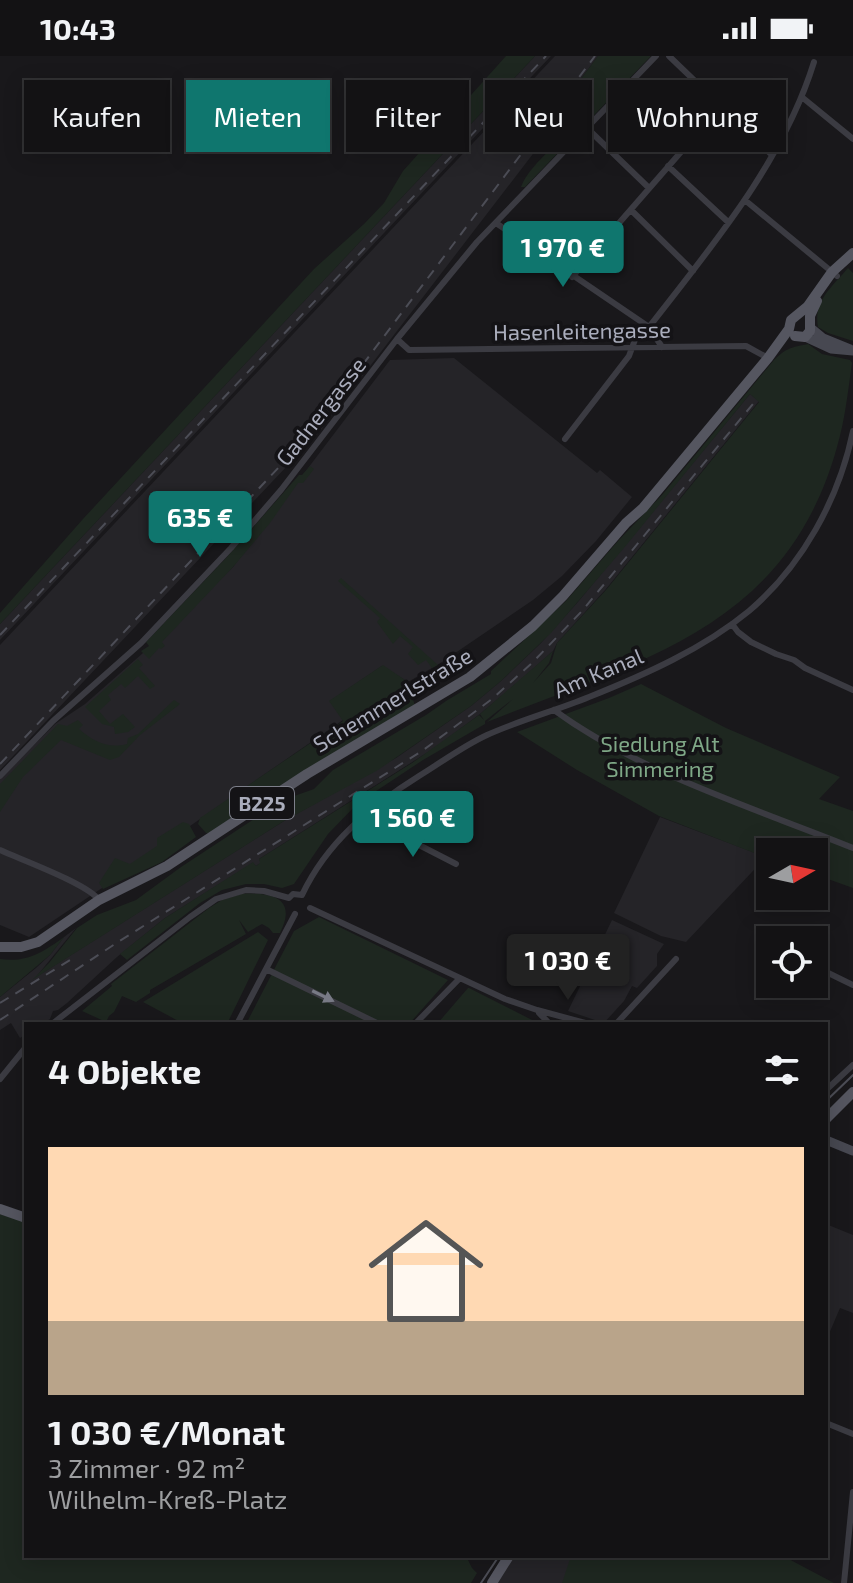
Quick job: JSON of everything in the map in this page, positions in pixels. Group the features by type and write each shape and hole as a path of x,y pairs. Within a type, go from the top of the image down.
{"main road":[{"name":"Schemmerlstraße","path":"802,330 804,316 797,316 853,254"},
{"name":"Schemmerlstraße","path":"0,947 21,947 38,942 99,900 167,866 307,774 486,666 563,596 602,549 662,486 768,358 802,330 835,274"},
{"path":"828,1117 853,1092"},
{"path":"0,1209 24,1217"},
{"path":"492,1583 508,1558"}],"street":[{"name":"Gadnergasse","path":"592,125 656,56"},
{"path":"669,56 694,80"},
{"path":"565,439 629,356 639,329 649,327 746,201 803,98 814,62"},
{"path":"803,98 853,139"},
{"path":"592,133 649,188"},
{"name":"Gadnergasse","path":"0,776 53,721 141,643 231,548 281,490 397,339 477,242 565,152"},
{"path":"572,277 680,152"},
{"path":"769,152 772,155"},
{"path":"668,166 728,222"},
{"path":"746,201 835,274"},
{"path":"631,210 693,271"},
{"path":"496,223 649,327 662,347"},
{"path":"802,330 853,351"},
{"name":"Hasenleitengasse","path":"397,339 409,350 746,346 768,358"},
{"name":"Am Kanal","path":"302,895 324,858 345,832 398,788 478,740 638,677 692,649 749,610 776,584 804,547 834,492 853,431"},
{"path":"732,624 751,642 853,690"},
{"path":"554,710 571,723 645,764 853,848"},
{"path":"373,806 384,827"},
{"path":"360,818 456,864"},
{"path":"0,850 83,887 99,900"},
{"path":"55,1022 216,899 246,890 289,898"},
{"path":"293,894 302,895 309,901 310,908 303,914 295,914 289,907 289,898 293,894"},
{"path":"310,908 459,979 537,1010 582,1022"},
{"path":"238,1022 295,914"},
{"path":"618,1022 676,959"},
{"path":"266,969 375,1022"},
{"path":"828,973 853,985"},
{"path":"417,1022 459,979"},
{"path":"537,1010 548,1022"},
{"path":"0,1079 24,1049"},
{"path":"828,1088 853,1065"},
{"path":"828,1141 853,1151"},
{"path":"828,1424 853,1434"},
{"path":"844,1583 853,1492"}],"shaded area":[{"path":"535,56 551,56 528,80 512,80"},
{"path":"555,56 598,56 580,80 532,80"},
{"path":"485,109 485,126 469,143 469,126"},
{"path":"485,130 485,152 534,152 321,430 0,770 0,645 465,152 469,152 469,147"},
{"path":"445,152 460,152 0,640 0,624"},
{"path":"454,358 597,473 600,470 632,497 562,576 533,600 442,662 408,682 382,666 330,701 343,720 108,884 29,937 0,925 0,779 55,724 85,704 143,653 233,567 390,360"},
{"path":"750,394 759,401 553,651 480,714 436,747 259,859 261,863 256,866 253,863 165,918 67,1003 53,1011 50,1019 45,1022 24,1022 24,1035 20,1038 11,1023 0,1030 0,997 36,968 76,928 36,977 284,821 396,758 471,706 501,681 577,603"},
{"path":"660,817 756,853 756,868 686,942 661,936 614,913"},
{"path":"612,920 664,944 657,954 657,966 637,988 632,986 624,1001 605,1022 568,1011"},
{"path":"828,1225 853,1235 853,1313 840,1308 828,1336"},
{"path":"508,1558 573,1558 563,1583 492,1583"}],"green space":[{"path":"506,56 535,56 512,80 485,80 485,109 469,126 469,97"},
{"path":"598,56 651,56 628,80 608,80 608,101 592,117 592,80 580,80"},
{"path":"420,152 445,152 0,624 0,613 83,519 314,269 384,203 403,171"},
{"path":"548,152 559,152 525,187 521,187"},
{"path":"848,268 853,273 853,341 818,327 817,318 825,295"},
{"path":"808,344 822,354 852,363 840,437 814,508 783,558 745,597 701,629 652,655 487,722 513,699 485,721 485,724 358,803 328,834 294,884 282,888 246,884 222,890 200,903 127,960 120,954 165,918 253,862 256,866 260,863 259,859 412,763 479,715 484,720 480,714 553,651 549,663 533,683 551,663 557,643 606,590 759,402 750,394 551,633 471,706 378,770 284,821 32,980 77,928 97,915 136,900 283,800 314,789 333,770 491,674 566,601 662,495 774,360 790,349"},
{"path":"310,466 314,469 303,483 298,483 270,523 162,642 165,646 149,659 141,651 149,646 146,642"},
{"path":"341,578 438,665 432,668 426,660 418,665 408,654 413,647 400,636 393,644 377,622 380,618 338,581"},
{"path":"138,659 143,665 139,668 155,686 150,689 138,676 125,688 121,684 108,695 111,700 99,711 110,724 123,714 135,727 128,732 115,734 114,727 102,724 85,707"},
{"path":"383,665 408,682 415,706 206,833 198,824 200,818 343,721 329,701"},
{"name":"Siedlung Alt Simmering","path":"641,684 726,728 840,777 819,799 853,811 853,888 828,879 828,838 756,838 756,854 659,816 517,732"},
{"path":"174,700 180,704 140,735 119,757 110,760 61,740 23,777 0,812 0,784 58,724 67,726 78,720 83,725 79,729 95,740 107,745 127,744 128,738 138,734"},
{"path":"183,822 189,824 196,837 162,862 103,889 99,883 115,858 130,864 157,846 157,838"},
{"path":"241,894 271,896 283,904 285,921 280,933 273,933 262,924 248,932 239,920 246,934 150,990 136,1002 122,996 106,1022 82,1011 111,984 209,908"},
{"path":"319,917 448,980 411,1022 247,1022 294,931"},
{"path":"258,932 268,940 228,1022 180,1022 143,1002"},
{"path":"64,937 50,955 0,997 0,959 34,955"},
{"path":"469,988 536,1022 439,1022"},
{"path":"0,1214 24,1221 24,1558 467,1558 477,1573 471,1583 0,1583"},
{"path":"570,1558 787,1558 834,1583 562,1583"}],"tram line":[{"path":"828,1099 853,1075"},
{"path":"481,1583 498,1558"}],"railway":[{"path":"0,635 546,56"},
{"path":"0,764 312,432 595,56"},
{"path":"0,1020 422,751 492,699 582,611 757,399"},
{"path":"0,1003 75,957"}]}
